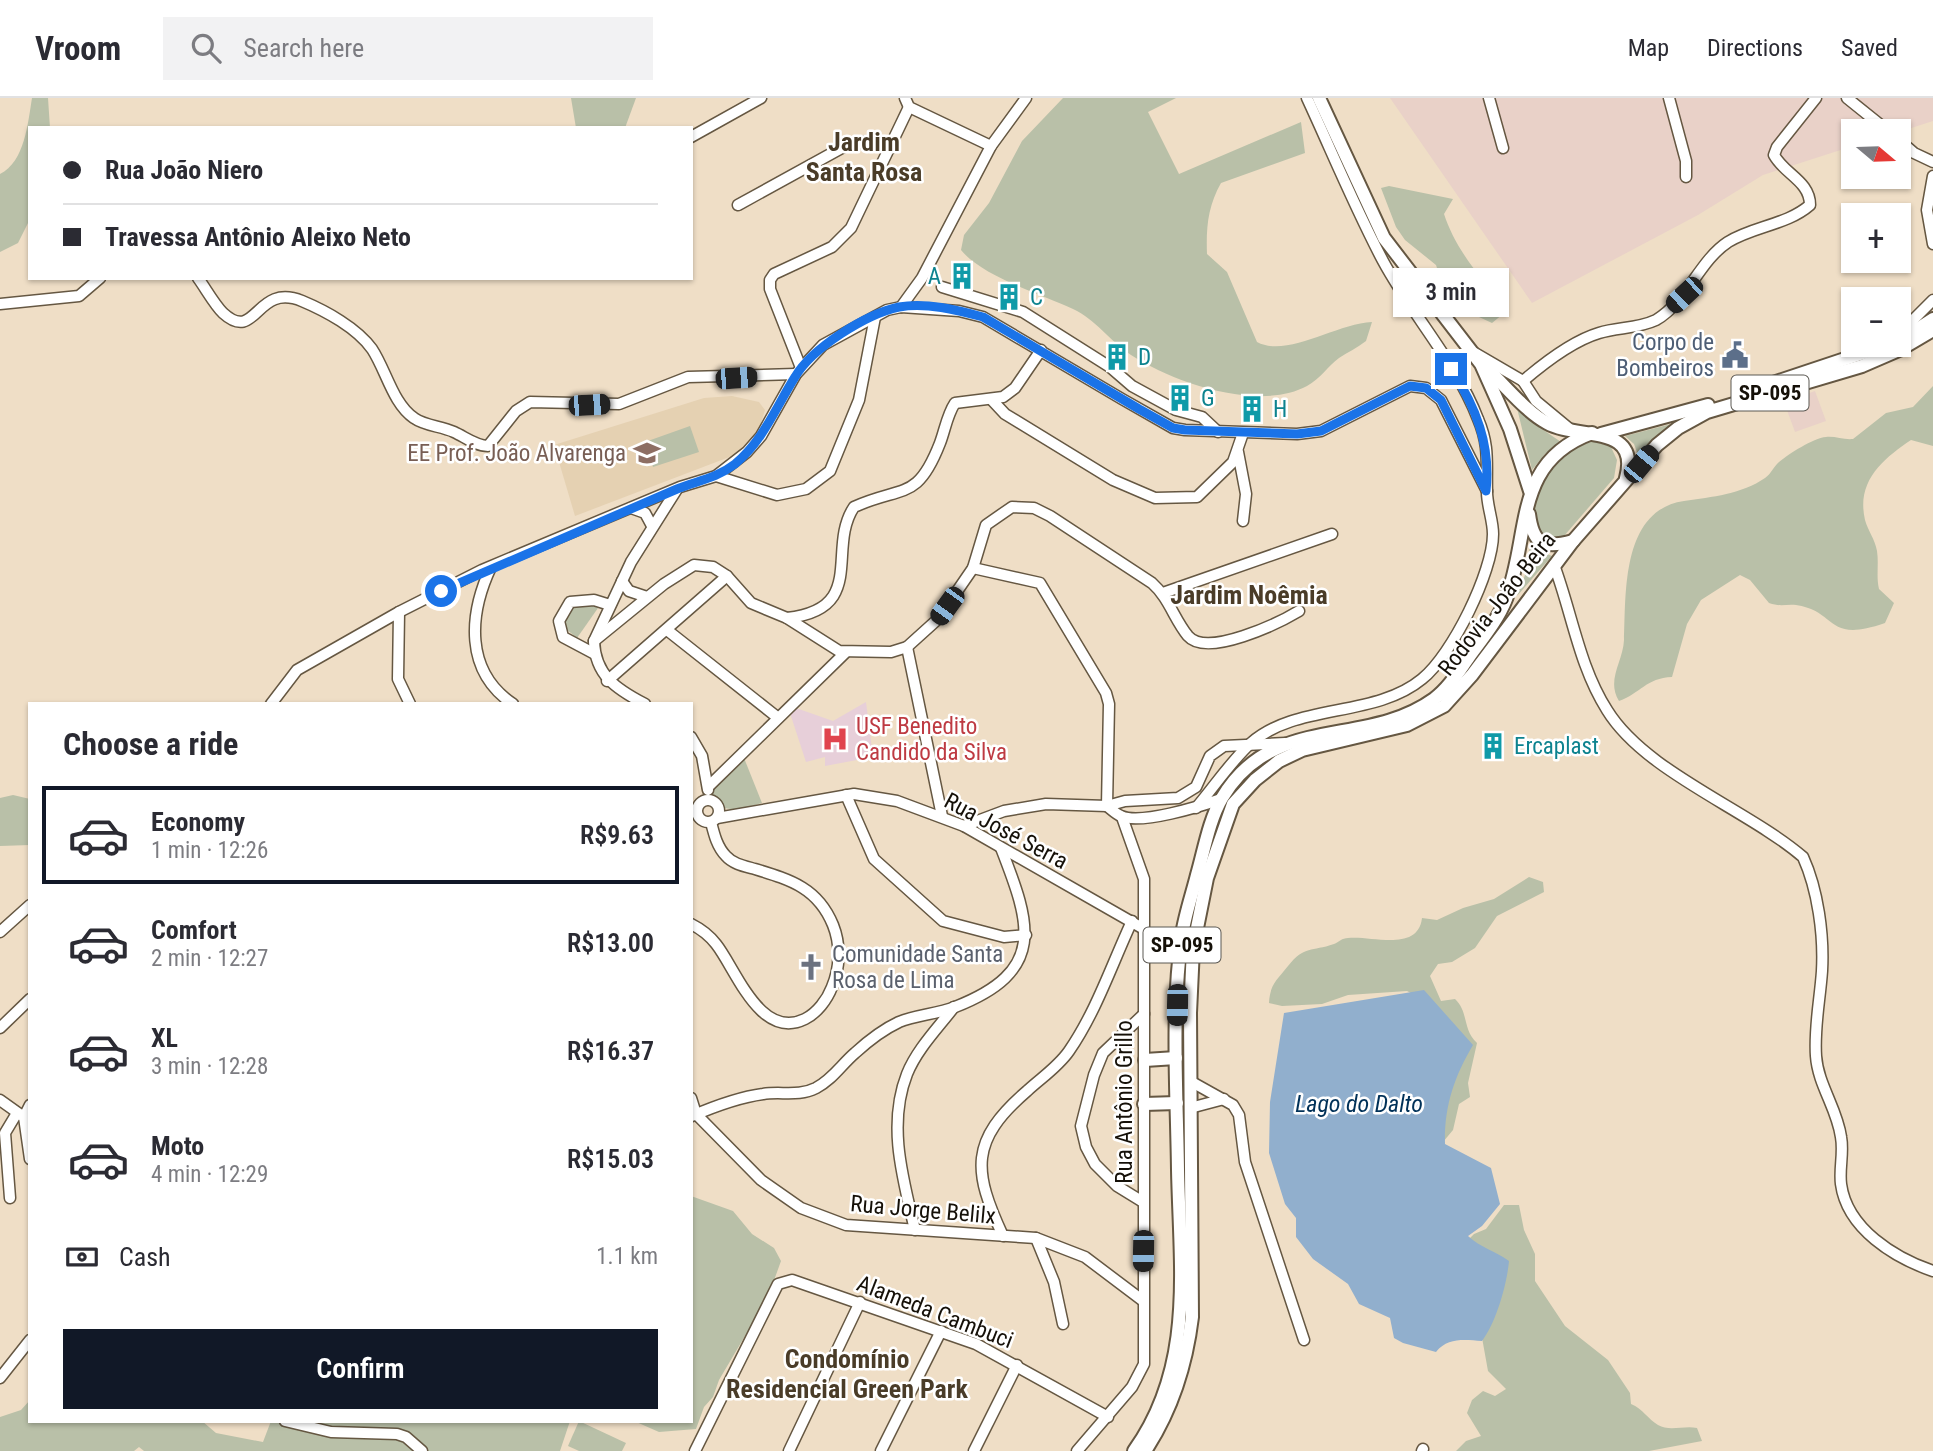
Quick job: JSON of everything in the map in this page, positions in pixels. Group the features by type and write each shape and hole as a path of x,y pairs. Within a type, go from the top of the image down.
{"main road":[{"path":"1319,98 1384,238 1481,364 1510,429 1530,491"},
{"path":"1911,332 1933,318"},
{"name":"SP-095","path":"1625,483 1657,445 1678,428 1707,412 1862,366 1899,350 1933,330"},
{"name":"Rodovia João Beira","path":"1134,1451 1160,1410 1175,1362 1181,1313 1176,1058 1182,934 1206,842 1221,799 1247,768 1284,743 1379,723 1424,705 1445,689 1505,601 1518,561 1530,491 1550,460 1576,439 1679,415 1851,357"},
{"path":"1481,364 1543,421 1573,432 1597,433 1622,445 1630,464 1625,483"},
{"name":"Rodovia João Beira","path":"1145,1451 1179,1383 1191,1329 1190,1081 1193,948 1207,878 1233,804 1255,780 1279,761 1302,750 1407,725 1444,706 1472,675 1573,541 1625,483"},
{"path":"1528,506 1536,538 1554,546 1573,541"},
{"path":"1145,1060 1176,1058"},
{"path":"1144,1104 1177,1103"}],"street":[{"path":"693,136 761,98"},
{"path":"901,307 922,278 991,146 1026,98"},
{"path":"1196,808 1252,742 1285,725 1394,698 1423,678 1457,631 1487,565 1493,535 1486,491 1489,463 1480,422 1466,391 1420,324 1383,261 1307,98"},
{"path":"1489,98 1503,148"},
{"path":"1669,98 1686,161 1686,177"},
{"path":"1523,381 1568,348 1599,332 1628,330 1657,319 1684,295 1729,242 1800,214 1810,205 1805,187 1774,155 1777,147 1816,98"},
{"path":"1847,98 1873,119"},
{"path":"798,371 770,289 770,280 774,274 832,247 851,228 891,148 907,102 991,146"},
{"path":"737,205 847,145 869,141 891,148"},
{"path":"1911,150 1933,162"},
{"path":"1933,176 1927,210 1933,244"},
{"path":"918,306 922,278"},
{"path":"0,304 79,296 98,280"},
{"path":"199,280 222,312 235,322 243,323 255,316 268,300 279,297 298,299 348,327 371,348 405,410 413,418 441,426 481,446 488,446 516,411 530,402 619,404 688,377 798,371"},
{"path":"942,287 1023,312 1110,367 1143,393 1175,410 1202,416 1218,432"},
{"path":"1911,322 1933,300"},
{"path":"273,702 297,670 399,612 491,567 677,489 716,476 747,453 761,436 798,371 822,345 875,317 901,307 918,306 983,317 1173,428 1243,433 1297,434 1321,431 1410,386 1426,388 1441,400 1486,491"},
{"path":"716,476 777,495 806,489 830,471 859,400 875,317"},
{"path":"787,618 805,616 832,598 841,581 845,526 854,507 920,482 931,468 956,402 1003,397 1015,388 1041,350"},
{"path":"1473,352 1523,381 1536,401 1559,417 1573,432"},
{"path":"991,399 1005,414 1112,480 1155,498 1197,497 1233,462 1243,433"},
{"path":"1238,448 1246,494 1243,521"},
{"path":"642,702 607,681 594,654 594,641 652,526 677,489"},
{"path":"594,641 648,597 694,565 713,567 727,576 751,603 787,618 845,653 891,652 906,647 938,619 974,568 986,525 1012,507 1034,508 1163,593 1189,638 1206,645 1265,628 1300,611"},
{"path":"631,508 645,513 652,526"},
{"path":"1163,593 1332,534"},
{"path":"1554,565 1586,666 1608,712 1652,755 1803,857 1809,870 1822,940 1816,1060 1841,1135 1843,1193 1851,1210 1885,1250 1933,1271"},
{"path":"491,567 478,604 477,656 484,678 511,702"},
{"path":"974,568 1040,583 1065,620 1106,693 1109,704 1107,806"},
{"path":"607,681 727,576"},
{"path":"622,581 629,591 648,597"},
{"path":"594,654 563,636 559,621 570,602 594,600 610,606"},
{"path":"399,612 398,679 409,702"},
{"path":"667,630 778,717"},
{"path":"906,647 942,816"},
{"path":"708,787 845,653"},
{"path":"693,741 702,757 709,801"},
{"path":"964,826 1004,811 1046,804 1107,806 1125,801 1178,797 1189,793 1196,786 1210,757 1224,746 1252,742 1284,743"},
{"path":"846,795 874,859 943,921 1004,937 1026,935"},
{"name":"Rua José Serra","path":"714,820 846,795 897,801 964,826 1144,929"},
{"path":"1107,806 1122,817 1196,808 1221,799"},
{"path":"693,926 717,944 742,989 759,1010 780,1021 789,1024 816,1012 832,990 839,966 836,935 828,912 816,895 797,882 735,863 720,849 714,820 718,805 709,801 695,806 700,819 714,820"},
{"name":"Rua Antônio Grillo","path":"1077,1451 1132,1387 1144,1364 1144,879 1122,817"},
{"path":"694,1115 764,1093 800,1094 816,1088 837,1074 853,1054 899,1022 955,1007 999,985 1020,953 1026,935 1019,894 1001,848"},
{"path":"0,932 28,907"},
{"path":"1003,1236 982,1181 980,1156 987,1135 1017,1100 1063,1060 1082,1033 1132,921"},
{"path":"0,1028 28,1001"},
{"path":"915,1230 902,1175 896,1121 907,1074 920,1050 955,1007"},
{"path":"1143,1014 1103,1053 1094,1075 1081,1126 1086,1147 1096,1164 1117,1186 1143,1202"},
{"path":"1190,1081 1224,1099 1239,1115 1245,1162 1304,1340"},
{"path":"1190,1108 1224,1099"},
{"path":"0,1100 21,1115 28,1149"},
{"path":"10,1198 5,1133 28,1107"},
{"name":"Rua Jorge Belilx","path":"694,1115 761,1181 800,1208 846,1225 1036,1238 1085,1257 1142,1300"},
{"path":"1036,1238 1054,1282 1063,1324"},
{"name":"Alameda Cambuci","path":"695,1451 778,1284 792,1280 941,1331 1017,1365 1108,1418"},
{"path":"789,1451 860,1303"},
{"path":"881,1451 941,1331"},
{"path":"0,1378 28,1343"},
{"path":"974,1451 1017,1365"},
{"path":"293,1423 331,1432 397,1434 406,1437 422,1451"}],"shaded area":[{"path":"1390,98 1933,98 1933,121 1911,128 1911,119 1841,119 1841,150 1763,175 1698,215 1532,303"},
{"path":"1815,391 1826,421 1795,432 1784,402"},
{"name":"EE Prof. João Alvarenga","path":"732,396 759,402 765,410 758,433 744,449 575,516 554,445 704,398"},
{"name":"USF Benedito Candido da Silva","path":"866,702 873,757 825,766 825,757 806,762 790,713 796,708 833,721"}],"green space":[{"path":"32,98 48,98 50,126 28,126 28,223 18,243 0,252 0,174 15,160 27,129"},
{"path":"571,98 636,98 626,126 576,126"},
{"path":"1063,98 1176,98 1148,112 1179,174 1301,122 1305,153 1221,183 1209,217 1207,254 1227,272 1257,342 1282,346 1372,322 1366,341 1339,358 1312,383 1287,393 1265,396 1217,391 1149,365 1123,349 1081,313 998,277 971,260 961,250 964,235 989,203 1022,141"},
{"path":"1389,186 1453,199 1444,214 1448,226 1468,260 1503,300 1503,314 1492,323 1466,311 1445,293 1436,265 1405,240 1396,227 1381,188"},
{"path":"1933,386 1933,446 1911,440 1874,472 1864,494 1865,520 1877,551 1879,589 1894,603 1885,623 1866,629 1842,628 1809,608 1769,603 1750,580 1740,575 1701,600 1687,624 1672,677 1656,680 1619,701 1614,686 1624,640 1627,578 1638,537 1648,520 1663,508 1684,501 1747,488 1767,476 1783,459 1815,440 1829,437 1853,439 1886,413 1913,407"},
{"path":"1516,404 1539,427 1561,442 1545,454 1532,470"},
{"path":"1671,424 1638,455 1634,444 1625,436"},
{"path":"690,426 699,452 653,467 645,442"},
{"path":"1594,441 1611,447 1617,460 1614,478 1564,536 1549,539 1536,535 1531,520 1531,504 1543,476 1566,454"},
{"path":"1530,547 1552,556 1517,596 1525,575"},
{"path":"589,604 598,608 577,638 566,629 565,618 571,608"},
{"path":"744,758 762,803 727,809 716,802 712,795 714,786"},
{"path":"13,795 28,799 28,845 0,846 0,798"},
{"path":"1529,877 1543,882 1544,892 1497,916 1475,948 1452,962 1438,964 1430,976 1441,1001 1455,999 1459,1004 1469,1032 1477,1043 1468,1083 1470,1097 1459,1104 1453,1130 1443,1142 1419,997 1407,991 1348,995 1322,1004 1282,1006 1269,1003 1275,983 1294,959 1304,952 1346,938 1403,939 1419,929 1422,918 1437,920 1463,908 1494,899"},
{"path":"693,1197 733,1211 752,1234 774,1248 781,1261 768,1297 719,1380 713,1397 704,1407 696,1429 659,1432 639,1423 693,1423"},
{"path":"1504,1205 1519,1205 1524,1230 1535,1254 1535,1281 1565,1326 1608,1360 1630,1393 1631,1404 1663,1427 1697,1428 1702,1441 1649,1451 1456,1451 1466,1441 1481,1436 1467,1413 1472,1400 1483,1391 1495,1396 1506,1389 1488,1371 1465,1243 1474,1234 1486,1229"},
{"path":"28,1402 28,1423 204,1423 216,1433 263,1442 270,1423 569,1423 560,1451 144,1451 139,1447 134,1451 0,1451 0,1417 21,1410"},
{"path":"578,1423 626,1443 622,1451 579,1451 568,1446"}],"water":[{"name":"Lago do Dalto","path":"1424,990 1473,1045 1460,1069 1452,1093 1446,1117 1445,1144 1491,1168 1500,1204 1482,1226 1468,1236 1509,1261 1500,1303 1482,1341 1451,1342 1436,1352 1394,1338 1390,1318 1359,1304 1348,1284 1313,1259 1296,1237 1296,1218 1285,1204 1269,1153 1270,1102 1284,1013"}],"place":[{"name":"A","path":"962,276"},
{"name":"C","path":"1009,297"},
{"name":"Corpo de Bombeiros","path":"1735,355"},
{"name":"D","path":"1117,357"},
{"name":"G","path":"1180,398"},
{"name":"H","path":"1252,409"},
{"name":"EE Prof. João Alvarenga","path":"647,453"},
{"name":"USF Benedito Candido da Silva","path":"835,739"},
{"name":"Ercaplast","path":"1493,746"},
{"name":"Comunidade Santa Rosa de Lima","path":"811,967"}],"district":[{"name":"Jardim Santa Rosa","path":"864,157"},
{"name":"Jardim Noêmia","path":"1249,595"},
{"name":"Condomínio Residencial Green Park","path":"847,1374"}],"route":[{"path":"441,591 482,570 677,489 716,476 747,453 761,436 796,374 822,345 887,310 918,306 983,317 1139,409 1173,428 1185,430 1297,434 1321,431 1410,386 1426,388 1441,400 1486,491 1489,463 1480,422 1466,391 1451,369"}]}
